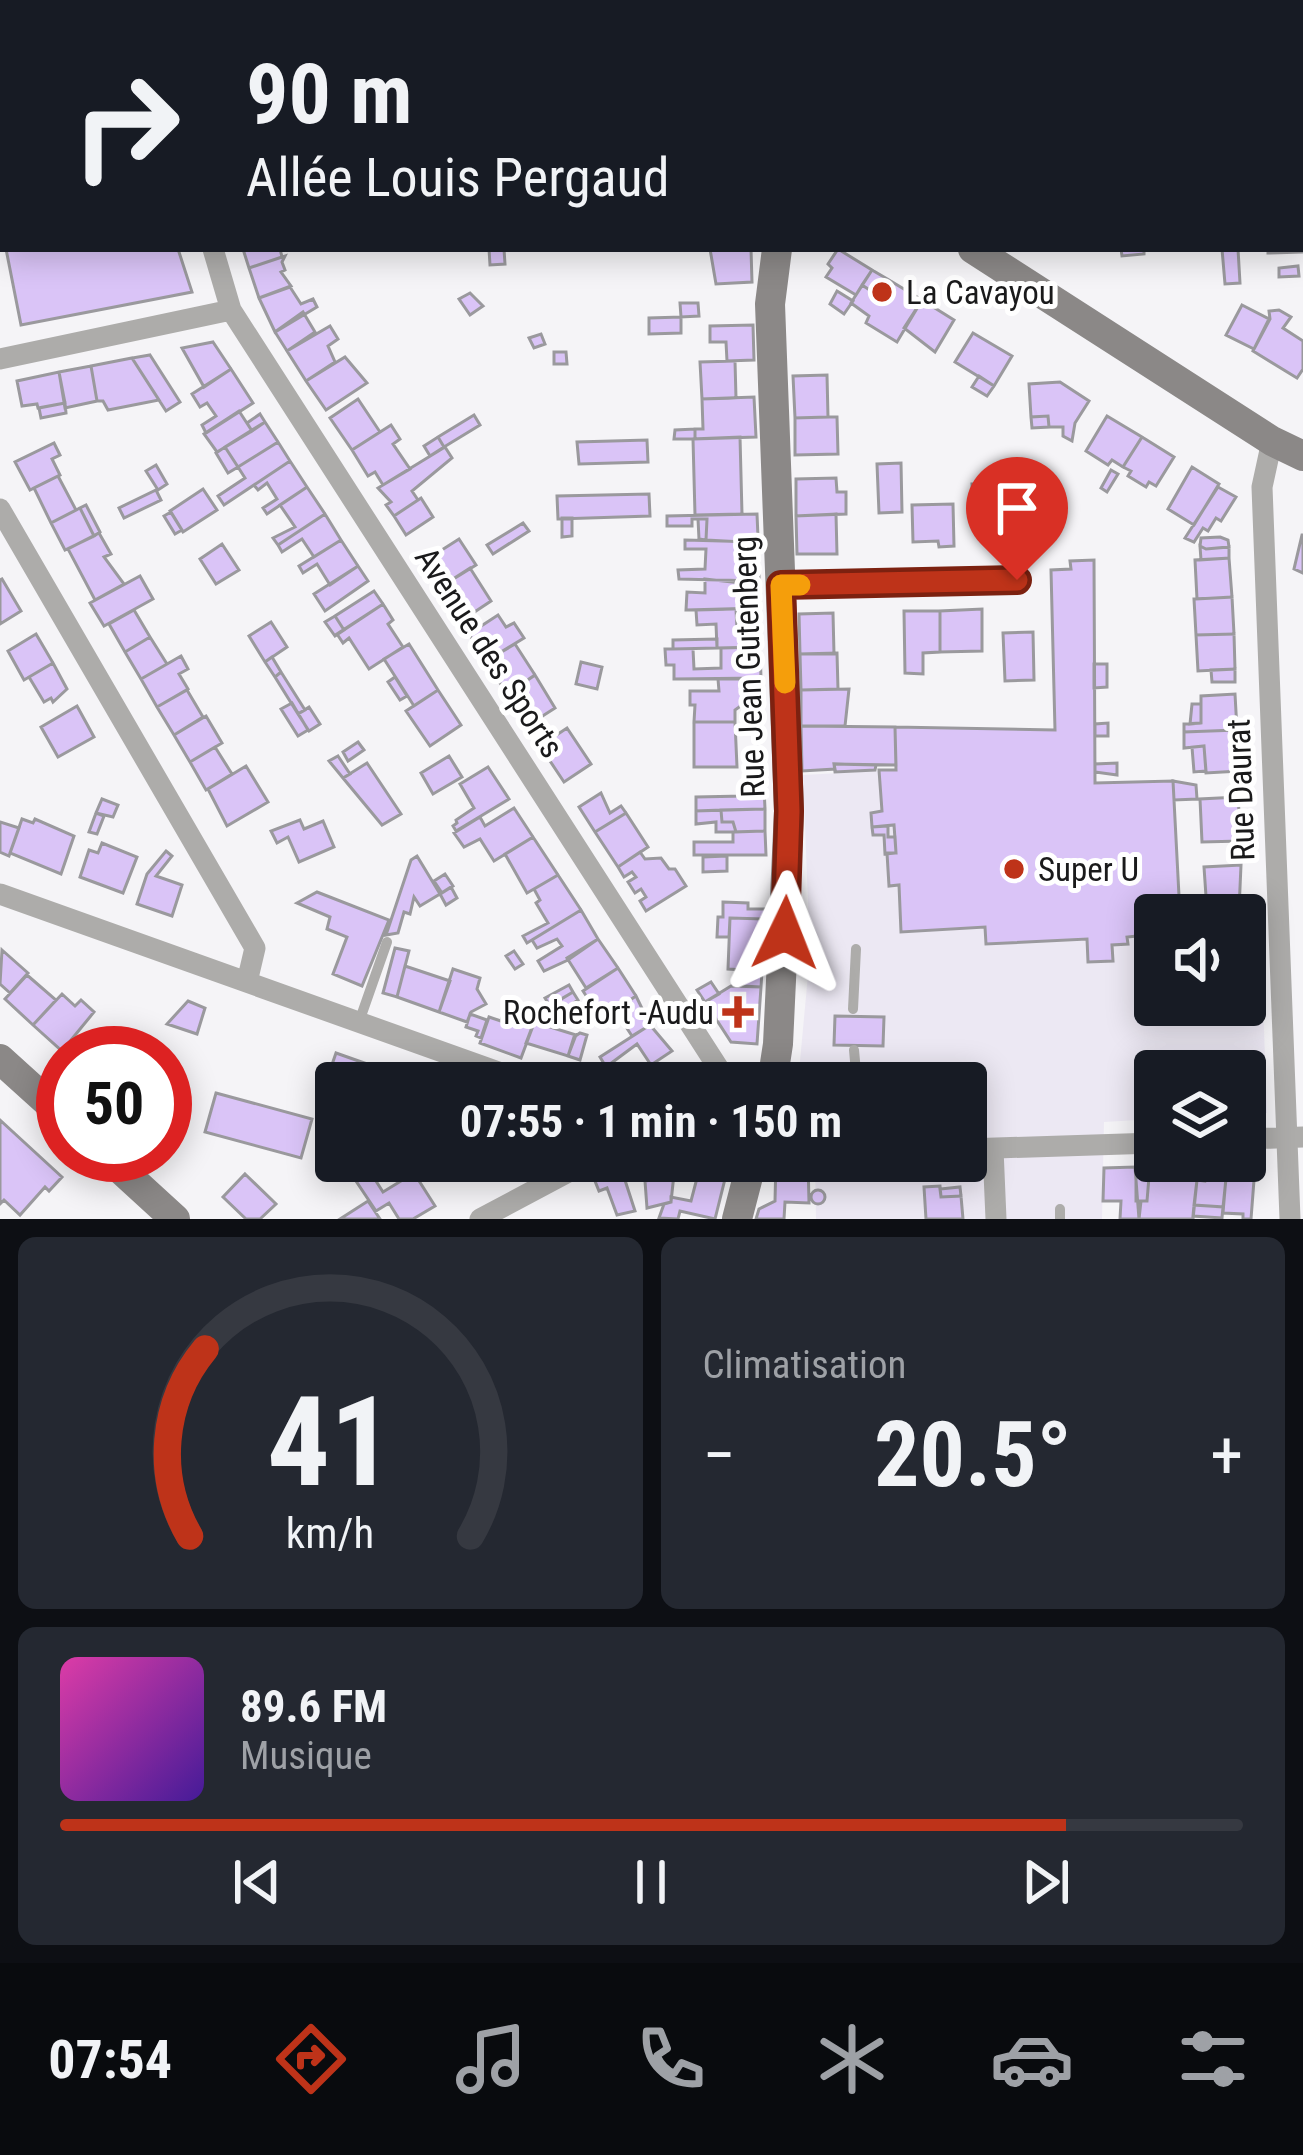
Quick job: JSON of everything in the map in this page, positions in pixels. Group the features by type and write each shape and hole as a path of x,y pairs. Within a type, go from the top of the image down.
{"main road":[{"name":"Rue Jean Gutenberg","path":"775,1062 789,811 770,304 777,252"},
{"path":"978,252 1272,441 1303,456"},
{"path":"0,1059 36,1092"},
{"path":"135,1182 175,1219"},
{"path":"737,1219 747,1182"}],"street":[{"name":"Avenue des Sports","path":"214,252 231,310 714,1062"},
{"path":"0,359 231,310"},
{"name":"Rue Daurat","path":"1272,441 1262,487 1295,1137 1290,1219"},
{"path":"0,509 255,947 247,982"},
{"path":"781,585 1017,580"},
{"path":"0,894 470,1062"},
{"path":"987,1150 1134,1144"},
{"path":"993,1150 996,1219"},
{"path":"480,1219 550,1182"}],"lane":[{"path":"359,1022 387,942"},
{"path":"853,1009 856,949"},
{"path":"854,1050 855,1062"}],"shaded area":[{"path":"895,727 1095,730 1095,783 1173,781 1179,894 1134,894 1134,1026 1264,1026 1265,1050 1134,1050 1134,1120 1104,1122 1102,1219 816,1219 815,1182 987,1182 987,1062 800,1062 810,953 803,775 896,770"}],"building":[{"path":"7,252 179,252 192,292 21,325"},
{"path":"244,252 281,252 282,257 249,268"},
{"path":"489,252 504,252 505,264 490,265"},
{"path":"711,252 751,252 752,282 716,284"},
{"path":"836,252 843,252 872,270 856,295 826,277 832,268 828,264"},
{"path":"1222,252 1238,252 1240,283 1225,284"},
{"path":"285,256 281,272 291,286 259,298 249,268"},
{"path":"1298,266 1299,276 1279,277 1279,268"},
{"path":"872,270 889,280 879,296 862,285"},
{"path":"889,280 922,300 897,342 866,323 869,316 851,303 862,285 879,296"},
{"path":"290,287 301,304 313,299 317,307 275,332 259,298"},
{"path":"837,291 853,301 844,314 830,304"},
{"path":"470,293 483,306 470,315 459,299"},
{"path":"922,300 954,320 935,352 904,328"},
{"path":"680,303 698,303 699,316 681,317"},
{"path":"1242,305 1269,319 1254,349 1226,335"},
{"path":"1269,311 1291,317 1283,328 1303,341 1303,369 1297,378 1253,351 1270,319"},
{"path":"303,312 315,332 287,351 275,332"},
{"path":"681,317 681,333 649,334 649,318"},
{"path":"753,325 754,360 727,361 726,342 710,342 710,326"},
{"path":"330,326 338,339 328,346 335,362 306,381 287,351"},
{"path":"973,333 1012,356 994,386 955,362"},
{"path":"541,334 545,344 534,348 529,338"},
{"path":"213,342 231,369 204,387 182,348"},
{"path":"554,352 566,352 567,364 554,364"},
{"path":"150,355 180,402 166,411 132,358"},
{"path":"345,357 367,383 326,410 306,381"},
{"path":"132,358 159,400 108,410 103,401 97,401 91,366"},
{"path":"735,361 736,398 702,399 700,362"},
{"path":"91,366 97,401 65,408 59,372"},
{"path":"231,369 253,403 206,433 202,425 216,416 207,403 200,407 192,394"},
{"path":"59,372 65,403 22,406 17,381"},
{"path":"827,375 828,417 795,418 793,376"},
{"path":"979,376 994,386 987,396 972,387"},
{"path":"1060,382 1089,401 1075,423 1072,441 1063,436 1063,427 1049,427 1048,416 1031,417 1029,384"},
{"path":"754,397 756,437 695,439 695,429 703,429 702,399"},
{"path":"358,399 380,432 352,450 330,418"},
{"path":"65,403 66,413 41,418 39,408"},
{"path":"239,411 252,431 217,452 204,434"},
{"path":"260,414 265,422 252,431 247,423"},
{"path":"474,415 480,425 444,447 438,437"},
{"path":"1048,416 1049,427 1032,428 1031,417"},
{"path":"1107,416 1142,437 1123,467 1112,460 1108,465 1086,451"},
{"path":"837,417 838,454 795,455 795,418"},
{"path":"265,422 278,442 238,467 225,447"},
{"path":"391,425 400,439 393,444 410,469 383,485 375,472 368,476 352,450"},
{"path":"695,429 695,439 674,439 675,430"},
{"path":"438,437 444,447 430,456 424,446"},
{"path":"740,437 742,514 695,515 693,439"},
{"path":"1142,437 1174,457 1156,486 1149,482 1146,487 1123,467"},
{"path":"647,440 648,462 579,464 577,442"},
{"path":"278,442 290,461 224,505 218,496 245,478 238,467"},
{"path":"54,443 60,455 52,459 60,475 30,490 15,462"},
{"path":"225,447 238,467 228,473 216,453"},
{"path":"445,447 452,458 412,491 418,500 394,516 386,505 391,502 378,488"},
{"path":"290,461 307,487 267,514 263,508 277,499 267,483 258,490 254,485"},
{"path":"901,463 902,512 879,513 877,464"},
{"path":"156,465 167,484 158,490 146,471"},
{"path":"1192,467 1219,484 1194,525 1168,509"},
{"path":"1111,470 1118,474 1107,492 1101,488"},
{"path":"1039,472 1051,491 1048,497 1032,487"},
{"path":"58,476 76,510 51,523 34,488"},
{"path":"836,478 837,492 846,492 846,514 796,516 796,479"},
{"path":"972,484 999,484 999,495 1032,495 1033,528 974,529"},
{"path":"307,487 325,514 278,545 273,538 295,527 280,505"},
{"path":"1218,487 1236,497 1221,521 1216,518 1208,531 1203,528 1194,542 1185,538"},
{"path":"203,489 217,510 183,532 170,511"},
{"path":"156,490 161,500 124,518 119,508"},
{"path":"649,494 650,516 558,519 557,496"},
{"path":"421,498 433,517 406,535 394,516"},
{"path":"953,504 954,546 913,542 912,505"},
{"path":"86,505 100,532 94,536 80,508"},
{"path":"80,508 94,536 65,550 51,523"},
{"path":"171,512 182,530 175,534 164,516"},
{"path":"325,514 341,540 314,557 302,539 282,552 278,545"},
{"path":"757,514 758,537 743,536 743,542 706,540 707,519 692,519 692,526 667,526 667,516"},
{"path":"836,514 837,554 797,554 796,516"},
{"path":"562,518 572,518 572,536 562,537"},
{"path":"698,519 707,519 706,540 699,539"},
{"path":"523,523 529,531 493,554 487,545"},
{"path":"99,533 111,554 104,557 124,584 95,600 68,549"},
{"path":"1303,535 1303,573 1294,569"},
{"path":"1201,538 1228,540 1229,547 1200,546"},
{"path":"459,539 476,565 439,588 423,562"},
{"path":"341,540 358,566 330,585 317,564 303,573 299,566"},
{"path":"685,540 758,542 758,561 741,561 740,567 759,566 759,581 679,579 678,570 705,569 706,549 685,549"},
{"path":"222,544 239,570 216,584 200,559"},
{"path":"1200,546 1229,547 1229,558 1201,560"},
{"path":"1229,558 1232,597 1197,599 1195,560"},
{"path":"1094,560 1095,783 1173,781 1179,894 1134,894 1134,936 1127,937 1128,944 1112,945 1113,961 1088,962 1087,939 986,944 985,927 901,932 899,885 889,886 887,853 896,853 894,825 872,827 871,813 882,811 879,770 896,770 895,727 1055,730 1051,570 1071,569 1070,561"},
{"path":"358,566 368,581 325,611 314,594"},
{"path":"470,568 491,601 461,621 439,588"},
{"path":"140,576 153,599 104,626 90,603"},
{"path":"705,579 759,585 760,608 686,610 687,592 705,593"},
{"path":"0,580 21,611 0,624"},
{"path":"374,591 383,604 344,630 335,616"},
{"path":"1232,597 1234,634 1196,635 1194,599"},
{"path":"383,604 393,620 388,624 403,647 369,669 349,638 343,643 337,634"},
{"path":"736,609 737,630 760,629 760,647 717,648 716,624 697,625 696,610"},
{"path":"982,609 982,651 940,652 940,611"},
{"path":"134,610 150,637 125,652 109,624"},
{"path":"904,611 940,611 940,652 923,653 923,674 905,673"},
{"path":"833,613 834,654 800,654 799,614"},
{"path":"498,615 506,627 514,623 524,638 486,661 469,634"},
{"path":"335,616 344,630 335,636 325,622"},
{"path":"271,622 287,647 265,662 249,636"},
{"path":"1033,632 1034,680 1005,681 1003,633"},
{"path":"36,634 53,663 24,680 8,651"},
{"path":"1234,634 1235,669 1198,671 1196,635"},
{"path":"150,637 167,664 141,679 125,652"},
{"path":"717,639 717,648 673,649 673,640"},
{"path":"409,644 438,690 414,706 384,659"},
{"path":"515,644 535,675 507,694 486,661"},
{"path":"760,647 761,678 674,679 674,665 666,665 665,649 693,649 694,669 721,668 721,648"},
{"path":"837,653 838,689 801,690 800,654"},
{"path":"181,656 188,669 179,674 188,689 157,707 141,679"},
{"path":"272,657 281,672 275,677 265,662"},
{"path":"581,662 602,667 597,689 576,684"},
{"path":"53,663 67,689 53,702 51,698 44,702 29,677"},
{"path":"1094,664 1107,664 1107,687 1094,688"},
{"path":"1235,669 1235,682 1212,682 1211,670"},
{"path":"281,672 305,710 298,714 275,677"},
{"path":"535,675 555,708 527,726 507,694"},
{"path":"395,677 407,696 400,700 388,682"},
{"path":"718,679 742,679 742,705 735,710 735,722 694,722 690,691 719,691"},
{"path":"849,689 845,726 801,726 801,690"},
{"path":"187,690 203,717 174,735 157,707"},
{"path":"438,690 461,725 430,746 406,711"},
{"path":"1235,694 1237,730 1184,732 1184,724 1201,723 1201,696"},
{"path":"292,703 308,730 298,736 281,709"},
{"path":"1192,704 1201,704 1201,723 1190,724"},
{"path":"77,706 94,737 58,757 41,727"},
{"path":"309,707 320,724 309,731 298,714"},
{"path":"206,716 222,743 190,762 174,735"},
{"path":"694,722 735,722 737,767 694,767"},
{"path":"1108,723 1108,736 1095,736 1095,724"},
{"path":"801,726 895,727 896,765 834,764 835,769 802,771"},
{"path":"567,728 591,764 564,782 540,746"},
{"path":"1237,730 1239,771 1206,773 1204,746 1184,748 1184,732"},
{"path":"358,742 364,750 348,761 343,752"},
{"path":"1204,746 1206,771 1194,772 1192,747"},
{"path":"215,747 232,774 206,790 190,762"},
{"path":"338,756 350,774 343,778 329,761"},
{"path":"449,756 462,777 433,794 421,773"},
{"path":"367,763 401,814 382,825 343,778"},
{"path":"1117,763 1117,775 1095,772 1095,764"},
{"path":"834,764 876,765 875,770 835,772"},
{"path":"246,766 268,802 227,826 208,789"},
{"path":"488,767 509,799 456,831 456,820 474,808 460,784"},
{"path":"1173,781 1196,785 1197,799 1174,800"},
{"path":"744,788 764,788 765,809 696,811 696,797 744,796"},
{"path":"601,793 610,813 621,806 626,813 595,832 579,807"},
{"path":"1238,797 1241,841 1202,842 1200,799"},
{"path":"102,799 118,805 113,817 96,813"},
{"path":"514,808 533,837 494,861 480,839 464,847 454,833 480,817 485,826"},
{"path":"765,809 765,831 736,832 733,822 722,822 721,810"},
{"path":"721,810 722,822 733,822 736,832 716,832 716,822 696,824 696,811"},
{"path":"96,813 104,816 97,834 89,832"},
{"path":"626,813 648,847 618,867 595,832"},
{"path":"22,819 33,823 35,819 74,836 61,874 10,853"},
{"path":"300,820 304,829 323,821 334,847 299,862 288,837 277,843 271,831"},
{"path":"0,822 19,828 9,856 0,852"},
{"path":"888,826 896,853 885,854 884,835 873,835 872,827"},
{"path":"765,831 766,855 694,855 694,842 733,842 733,832"},
{"path":"533,837 558,875 527,893 505,854"},
{"path":"102,843 137,857 123,893 80,877 89,850 98,853"},
{"path":"166,851 172,856 156,876 182,885 172,916 137,904 147,874"},
{"path":"640,852 645,859 661,858 686,886 646,911 640,901 646,897 641,889 635,893 628,882 636,877 632,872 624,877 618,867"},
{"path":"417,856 440,894 420,906 414,897 398,933 386,935 411,860"},
{"path":"727,856 727,871 703,872 703,857"},
{"path":"1241,865 1240,894 1206,894 1204,867"},
{"path":"445,874 453,886 442,893 434,881"},
{"path":"558,875 581,910 527,943 523,936 548,923 534,889"},
{"path":"451,887 457,898 446,905 440,894"},
{"path":"317,892 389,920 362,986 333,974 347,937 327,929 330,917 297,903"},
{"path":"723,902 766,909 766,919 730,918 729,937 717,937"},
{"path":"581,910 598,939 544,971 538,961 562,946 557,939 537,948 532,940"},
{"path":"730,918 766,919 762,971 728,969"},
{"path":"598,939 618,968 586,988 567,958"},
{"path":"395,948 409,951 397,997 383,993"},
{"path":"2,950 28,973 10,993 0,984"},
{"path":"514,951 523,964 515,969 506,956"},
{"path":"405,966 450,981 439,1012 397,997"},
{"path":"618,968 636,996 597,1021 583,991"},
{"path":"453,969 480,978 477,989 486,1004 471,1012 467,1022 439,1012"},
{"path":"742,970 762,971 761,987 742,986"},
{"path":"27,975 56,1000 33,1025 5,999"},
{"path":"711,982 719,994 705,1002 697,990"},
{"path":"569,985 573,992 550,1006 545,998"},
{"path":"731,986 761,987 757,1044 731,1042 705,1002"},
{"path":"573,992 578,1000 562,1011 556,1002"},
{"path":"62,994 75,1006 81,1000 94,1012 83,1026 33,1025"},
{"path":"636,996 650,1025 632,1036 615,1010"},
{"path":"188,1001 205,1008 197,1034 192,1026 167,1024"},
{"path":"556,1002 561,1010 534,1022 536,1015"},
{"path":"470,1014 487,1020 481,1038 476,1036 478,1031 466,1027"},
{"path":"503,1015 533,1026 521,1058 480,1043 489,1017 501,1021"},
{"path":"835,1016 884,1017 883,1046 834,1045"},
{"path":"534,1022 576,1035 568,1056 526,1043"},
{"path":"650,1025 672,1051 649,1062 637,1044 613,1062 600,1057"},
{"path":"580,1033 587,1035 580,1060 568,1056"},
{"path":"336,1053 362,1062 333,1062"},
{"path":"216,1093 312,1119 301,1158 205,1132"},
{"path":"0,1120 36,1153 36,1182 57,1182 49,1191 45,1187 20,1215 4,1200 0,1204"},
{"path":"1134,1167 1139,1219 1120,1219 1121,1201 1103,1201 1104,1168"},
{"path":"245,1174 276,1204 260,1219 246,1219 223,1197"},
{"path":"357,1182 377,1182 383,1192 399,1182 420,1182 435,1206 413,1219 399,1219 389,1203 376,1211"},
{"path":"595,1182 626,1182 635,1211 617,1215 607,1188 599,1191"},
{"path":"645,1182 673,1182 671,1202 647,1208"},
{"path":"696,1182 724,1182 715,1219 680,1211 678,1219 659,1218 671,1197 691,1201"},
{"path":"775,1182 808,1182 809,1203 785,1202 784,1219 756,1219 759,1209 775,1201"},
{"path":"1136,1182 1149,1182 1147,1201 1136,1201"},
{"path":"1149,1182 1197,1182 1193,1219 1139,1219 1141,1201 1147,1201"},
{"path":"1197,1182 1226,1182 1223,1207 1194,1205"},
{"path":"1226,1182 1254,1182 1251,1219 1223,1213"},
{"path":"940,1186 941,1197 961,1196 963,1219 926,1219 924,1187"},
{"path":"960,1187 961,1196 941,1197 940,1189"},
{"path":"818,1190 825,1197 818,1204 811,1197"},
{"path":"368,1201 380,1219 340,1219"},
{"path":"1194,1205 1223,1207 1222,1218 1193,1216"}],"slow traffic":[{"path":"785,683 781,585 800,585"}],"place":[{"name":"La Cavayou","path":"882,292"},
{"name":"Super U","path":"1014,869"},
{"name":"Rochefort -Audu","path":"738,1012"}],"route":[{"path":"785,933 789,811 781,585 1017,580"}]}
